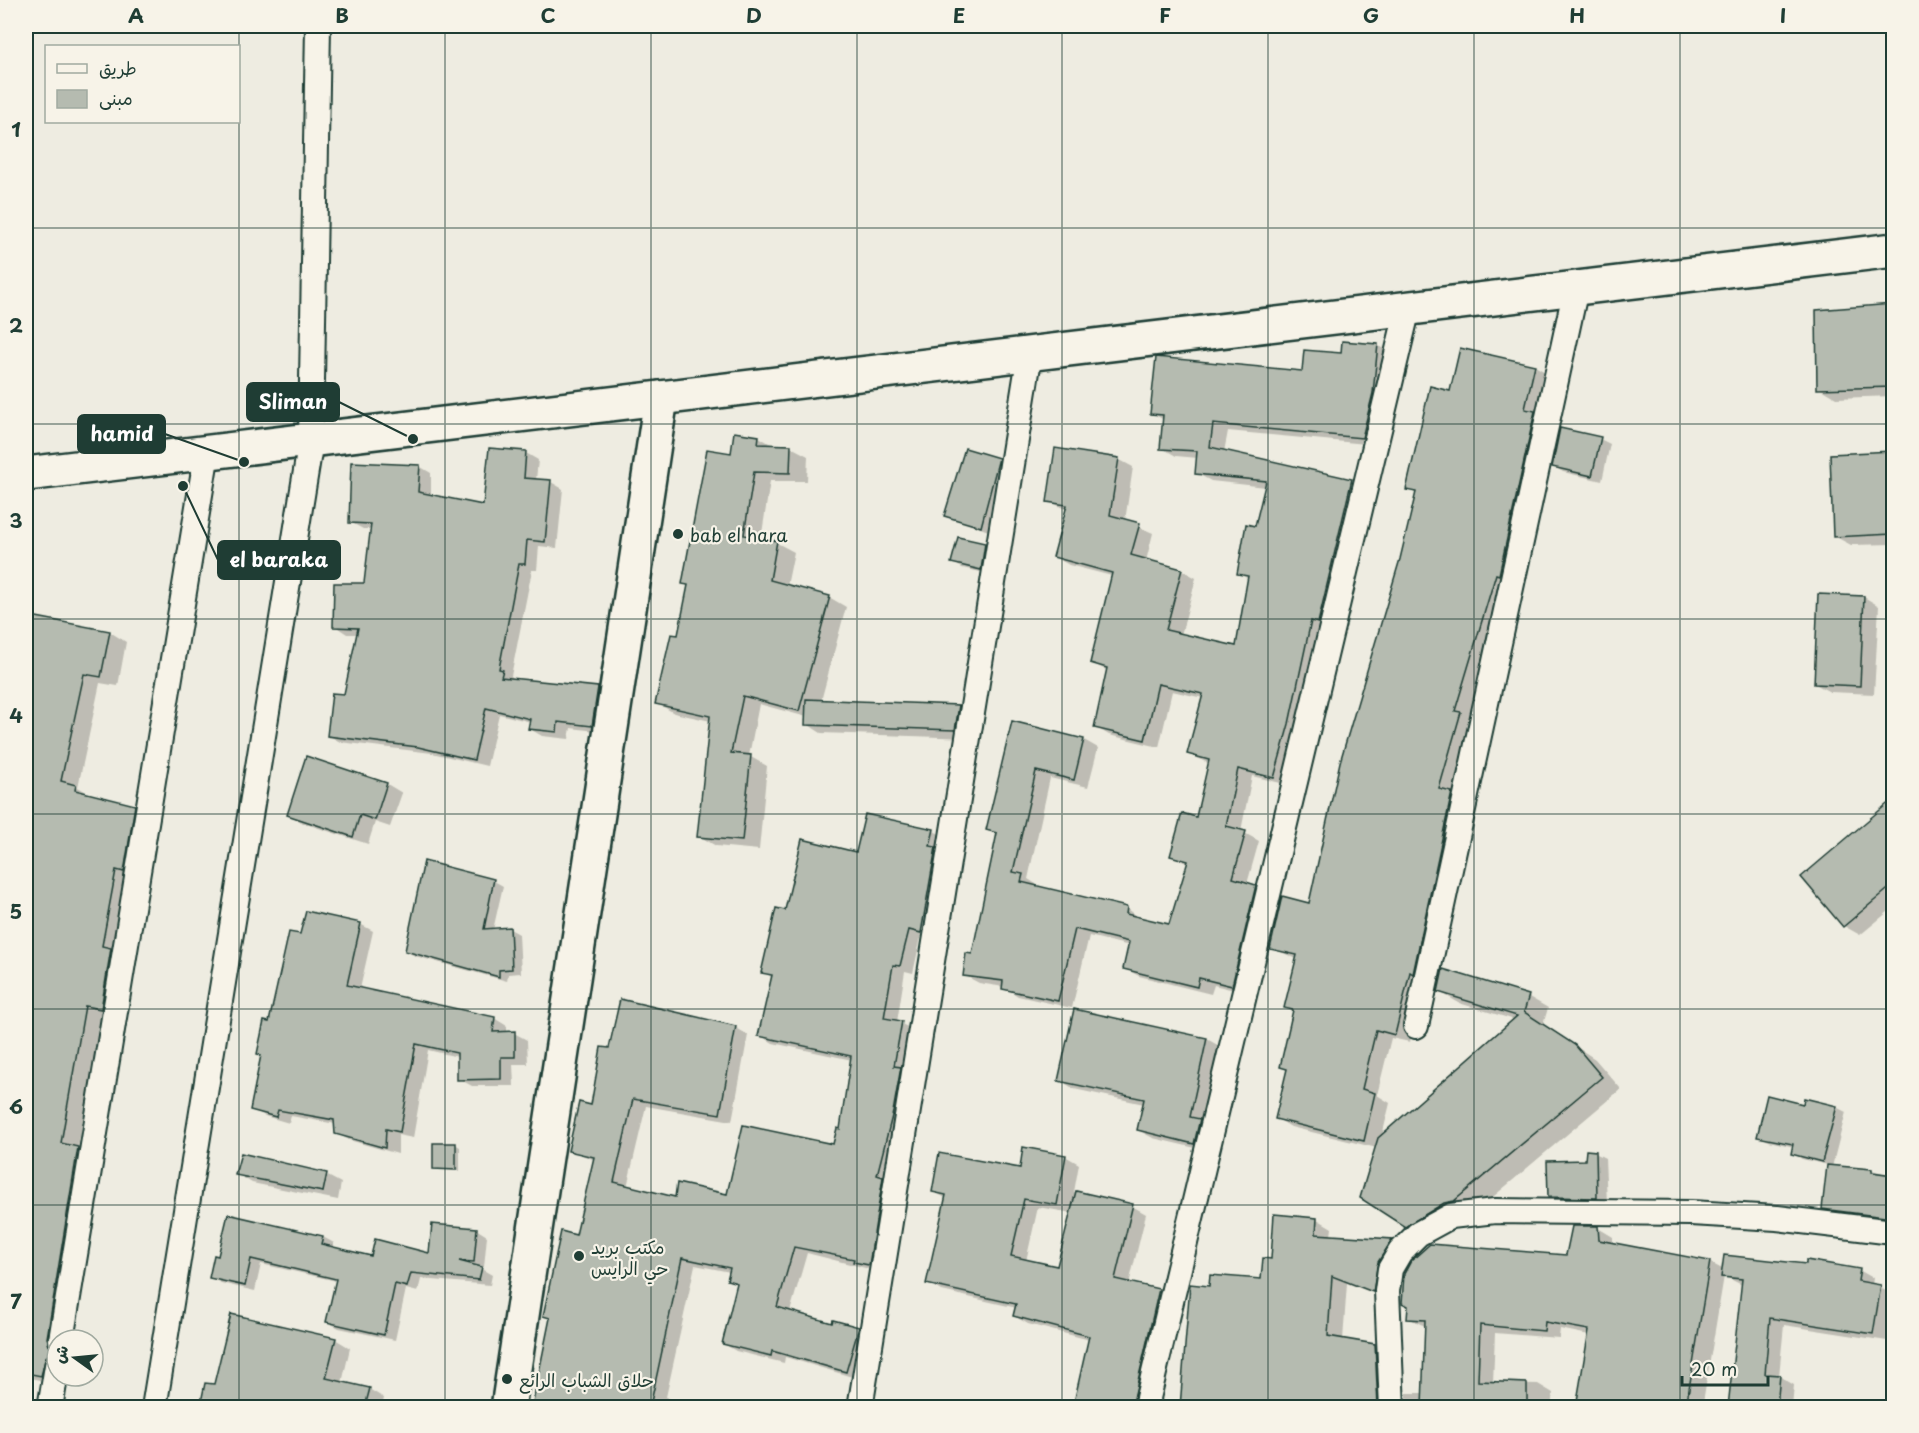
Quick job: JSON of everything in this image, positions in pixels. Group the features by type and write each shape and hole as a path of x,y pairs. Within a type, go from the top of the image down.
{"main road":[{"path":"26,474 1893,250"},
{"path":"508,1407 661,398"}],"street":[{"path":"154,1407 311,440 318,26"},
{"path":"1416,1026 1576,288"},
{"path":"1149,1407 1150,1387 1408,308"},
{"path":"860,1407 1030,353"},
{"path":"63,1328 207,452"},
{"path":"1392,1407 1388,1291 1390,1269 1400,1252 1418,1234 1451,1216 1495,1211 1691,1213 1776,1218 1893,1232"},
{"path":"50,1407 53,1388"}],"building":[{"path":"1893,304 1893,387 1817,389 1816,310"},
{"path":"1342,341 1378,344 1373,393 1362,438 1213,424 1210,447 1352,479 1318,623 1311,621 1289,724 1274,778 1238,769 1226,826 1246,831 1233,878 1256,885 1232,986 1199,978 1197,987 1123,969 1129,942 1075,929 1058,1001 1002,989 1003,981 963,976 966,953 972,954 997,833 986,830 1012,721 1084,739 1074,780 1036,771 1013,872 1023,874 1021,882 1127,907 1126,914 1169,924 1188,861 1170,856 1182,813 1196,817 1209,760 1187,754 1203,694 1158,684 1145,740 1094,728 1107,668 1090,663 1112,573 1053,557 1067,505 1047,502 1055,448 1119,458 1110,515 1140,523 1131,555 1182,569 1166,630 1236,646 1248,576 1237,574 1246,524 1255,526 1266,481 1195,474 1197,451 1160,449 1163,415 1150,414 1156,357 1302,371 1304,350 1341,353"},
{"path":"1460,348 1535,365 1525,409 1535,411 1499,575 1496,574 1455,711 1461,712 1439,789 1452,792 1413,974 1410,972 1395,1035 1376,1030 1362,1089 1375,1093 1364,1141 1275,1119 1287,1069 1280,1067 1293,1010 1284,1008 1297,955 1270,949 1282,896 1309,903 1340,762 1400,559 1416,492 1406,490 1430,386 1450,391"},
{"path":"1560,428 1601,437 1592,476 1552,467"},
{"path":"734,432 759,436 758,444 791,445 790,473 754,472 744,535 777,541 770,580 830,596 799,711 743,696 731,753 751,755 742,841 697,837 710,716 655,704 671,634 678,635 688,585 682,584 707,449 731,453"},
{"path":"489,448 526,451 524,478 551,480 545,542 527,540 525,564 519,564 499,669 503,670 501,677 598,687 592,726 558,722 557,732 528,729 530,719 486,708 474,760 418,747 327,736 332,693 344,694 358,628 333,627 334,583 364,583 371,524 349,523 351,462 420,465 418,492 483,505"},
{"path":"965,448 999,458 981,527 944,516"},
{"path":"1893,451 1893,534 1833,537 1830,454"},
{"path":"958,537 985,543 981,570 951,563"},
{"path":"1818,594 1864,596 1860,686 1814,684"},
{"path":"26,615 110,631 101,677 84,674 61,781 76,785 75,790 135,805 124,872 116,870 102,946 111,948 101,1009 85,1006 61,1143 78,1147 49,1328 45,1328 45,1361 41,1376 26,1373"},
{"path":"806,699 959,705 955,730 805,725"},
{"path":"306,756 387,783 375,820 360,815 353,837 287,815"},
{"path":"1893,799 1893,885 1843,927 1801,877"},
{"path":"865,814 934,829 930,846 936,847 921,933 909,930 900,966 893,965 884,1018 902,1021 894,1066 901,1067 893,1112 877,1175 883,1177 869,1265 853,1262 854,1259 794,1247 777,1307 832,1323 833,1320 859,1327 846,1372 772,1351 771,1356 722,1344 737,1283 727,1280 730,1268 682,1258 650,1407 532,1407 550,1318 543,1316 561,1231 576,1235 594,1157 568,1151 579,1102 591,1105 601,1047 609,1048 620,999 736,1026 720,1114 633,1099 614,1182 675,1197 677,1183 727,1194 743,1125 833,1144 837,1128 840,1129 851,1056 758,1036 772,975 761,973 776,908 785,910 802,839 856,852"},
{"path":"424,861 494,879 484,929 510,927 512,969 499,970 499,977 405,951"},
{"path":"306,911 361,923 347,985 495,1017 493,1032 515,1031 515,1057 501,1057 501,1079 457,1080 457,1053 416,1044 400,1132 386,1129 385,1148 335,1134 334,1120 278,1110 276,1117 250,1110 261,1055 257,1054 264,1021 269,1022 289,932 300,934"},
{"path":"1443,969 1529,995 1524,1012 1575,1045 1602,1077 1454,1201 1444,1203 1405,1227 1360,1198 1378,1138 1517,1016 1438,992"},
{"path":"1074,1009 1207,1038 1190,1117 1200,1119 1194,1144 1137,1130 1144,1099 1058,1081"},
{"path":"1767,1095 1803,1104 1804,1098 1837,1106 1822,1162 1791,1154 1793,1144 1757,1137"},
{"path":"433,1143 456,1143 456,1170 433,1169"},
{"path":"1023,1147 1066,1155 1057,1205 1024,1199 1011,1256 1057,1266 1076,1191 1133,1204 1115,1279 1159,1289 1132,1407 1073,1407 1089,1336 1013,1316 1016,1304 926,1284 946,1195 932,1192 939,1153 1020,1168"},
{"path":"1586,1150 1596,1151 1597,1198 1548,1197 1547,1161 1585,1160"},
{"path":"241,1153 327,1173 323,1192 235,1175"},
{"path":"1827,1165 1872,1169 1872,1172 1893,1175 1893,1218 1822,1209"},
{"path":"228,1214 323,1236 321,1244 371,1256 375,1239 429,1253 432,1224 477,1228 474,1262 459,1261 482,1267 479,1280 411,1273 407,1287 395,1284 384,1335 326,1322 336,1279 251,1259 245,1286 209,1278 214,1255 218,1256"},
{"path":"1274,1214 1317,1218 1316,1234 1393,1239 1378,1262 1373,1292 1332,1276 1328,1336 1375,1344 1378,1407 1180,1407 1190,1284 1209,1286 1210,1275 1261,1279 1263,1258 1271,1259"},
{"path":"1572,1226 1598,1226 1599,1240 1710,1261 1686,1407 1619,1407 1577,1401 1589,1330 1545,1322 1544,1331 1480,1325 1478,1381 1527,1383 1527,1407 1422,1407 1425,1320 1407,1319 1408,1306 1402,1303 1404,1274 1411,1261 1430,1244 1566,1255"},
{"path":"1724,1255 1806,1264 1806,1260 1860,1269 1858,1281 1881,1285 1873,1334 1770,1318 1765,1374 1780,1375 1777,1407 1728,1407 1742,1279 1721,1277"},
{"path":"231,1314 336,1338 326,1378 370,1388 365,1407 200,1407 205,1383 214,1384"}],"place":[{"name":"Sliman","path":"413,439"},
{"name":"hamid","path":"244,462"},
{"name":"el baraka","path":"183,486"},
{"name":"bab el hara","path":"678,534"},
{"name":"مكتب بريد حي الرايس","path":"579,1256"},
{"name":"حلاق الشباب الرائع","path":"507,1379"}]}
